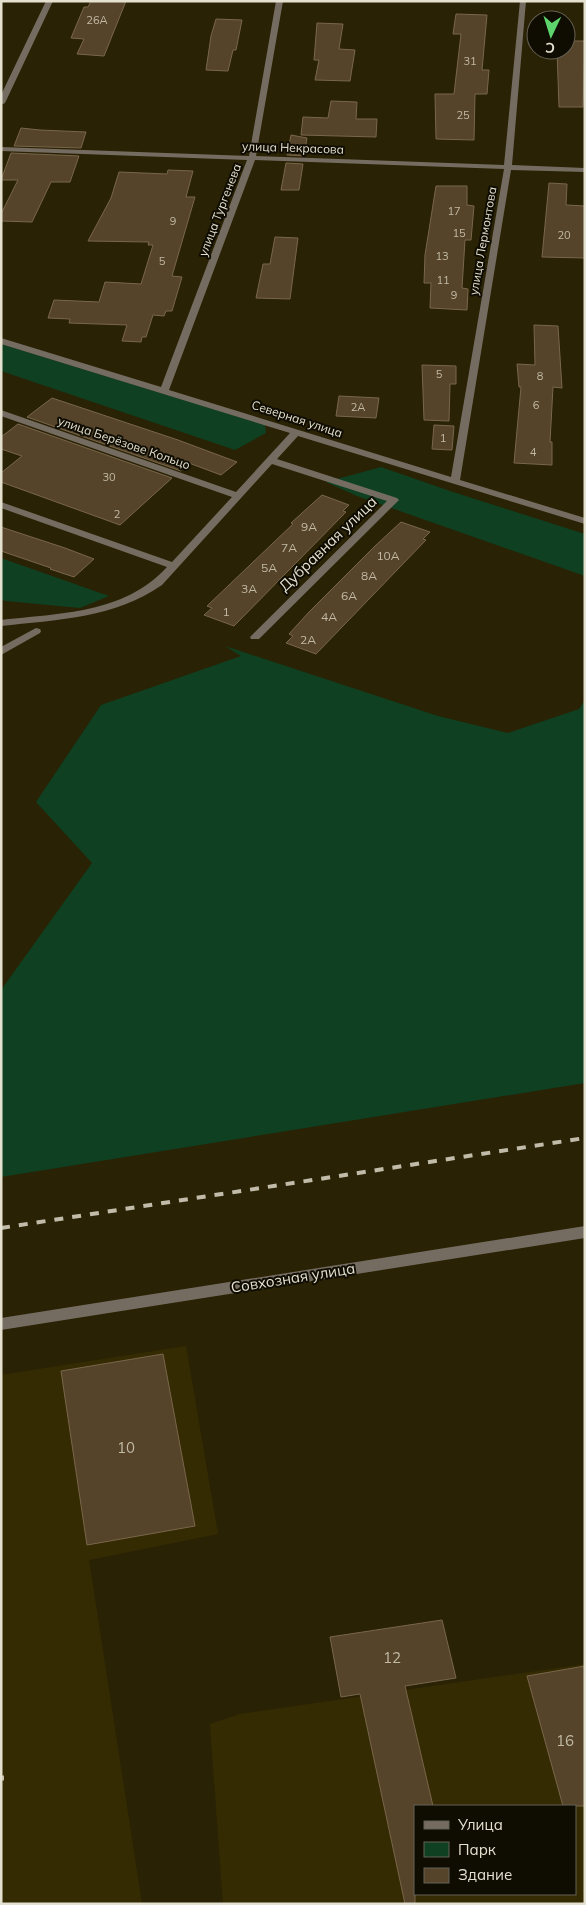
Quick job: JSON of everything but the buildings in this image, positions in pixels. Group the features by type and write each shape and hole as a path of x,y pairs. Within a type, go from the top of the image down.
{"street":[{"path":"1,104 50,1"},
{"name":"улица Тургенева","path":"164,390 252,158 280,1"},
{"name":"улица Лермонтова","path":"455,482 508,167 523,1"},
{"name":"улица Некрасова","path":"1,149 585,170"},
{"name":"Северная улица","path":"1,341 585,521"},
{"name":"улица Берёзове Кольцо","path":"1,413 239,496"},
{"path":"1,624 102,609 141,596 151,589 173,566 296,432"},
{"name":"Дубравная улица","path":"255,636 394,500 271,460"},
{"path":"1,505 173,566"},
{"path":"1,652 36,630"},
{"name":"Совхозная улица","path":"1,1324 585,1232"}],"shaded area":[{"path":"186,1346 218,1534 89,1560 142,1904 1,1904 1,1375"},
{"path":"585,1664 585,1904 223,1904 210,1724 240,1714"}],"green space":[{"path":"1,344 265,425 266,433 235,450 1,371"},
{"path":"381,467 585,534 585,576 357,496 326,482"},
{"path":"1,558 109,596 80,608 1,600"},
{"path":"225,646 438,716 508,733 579,709 585,700 585,1083 1,1177 1,990 92,863 36,802 101,705 241,656"}],"railway":[{"path":"1,1228 585,1138"}]}
